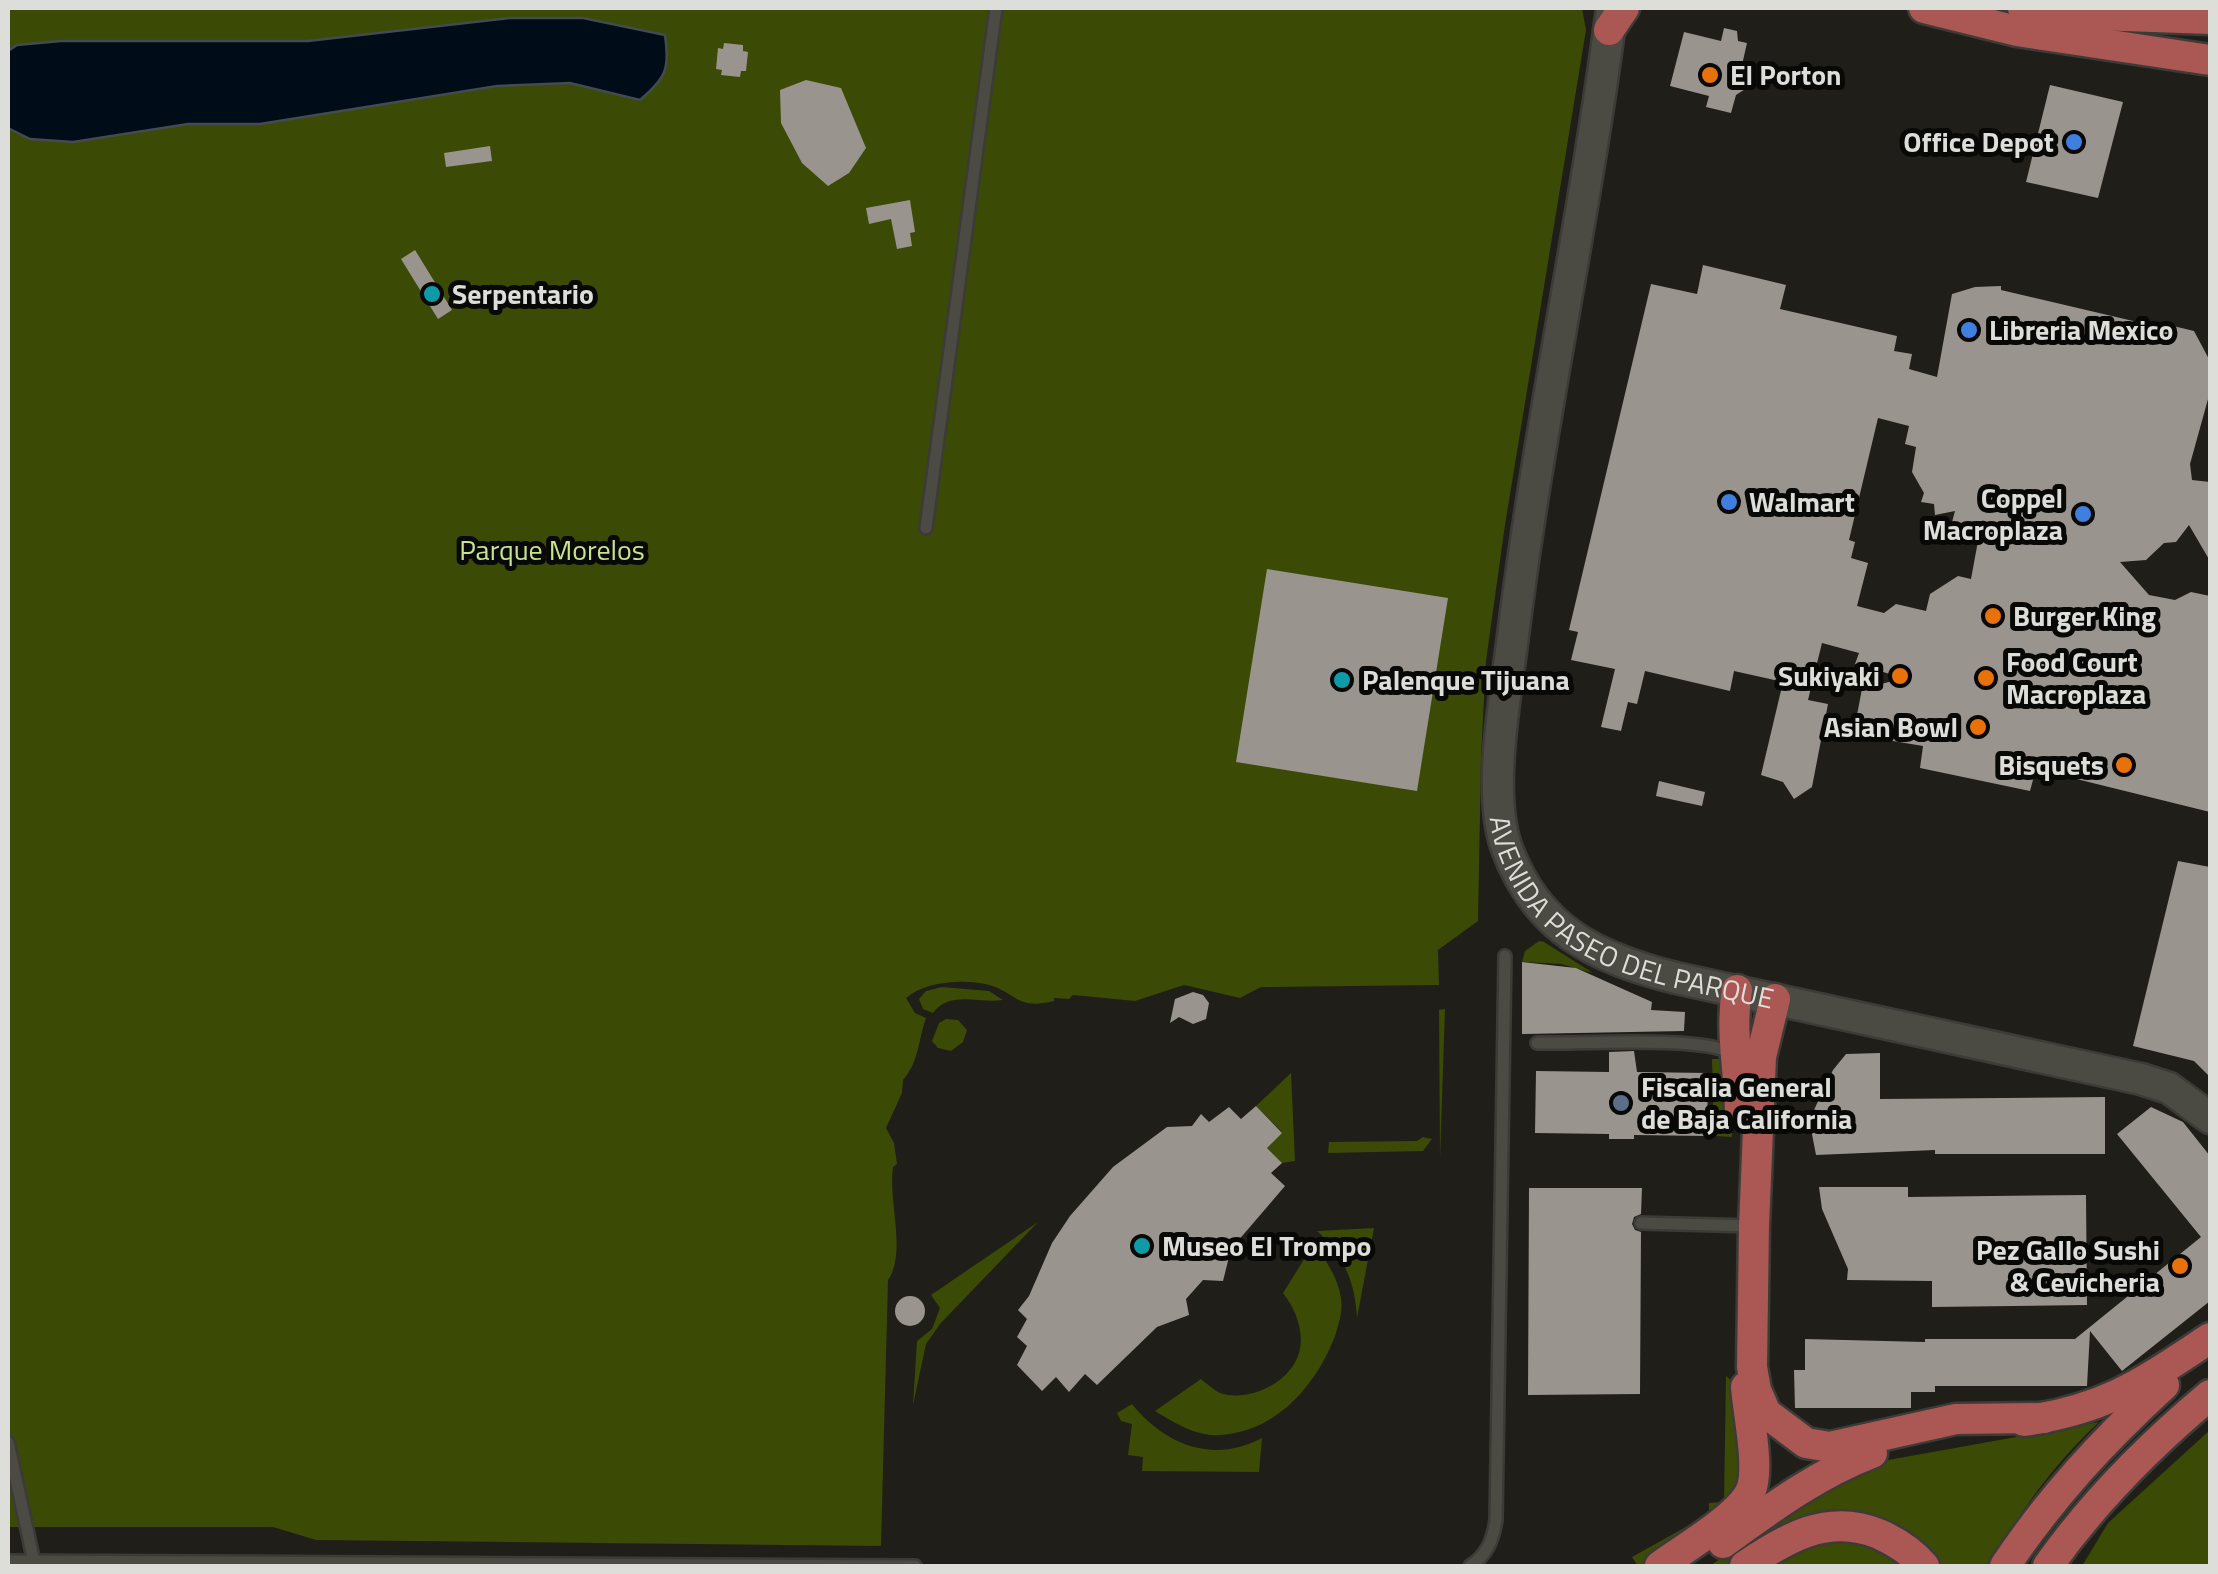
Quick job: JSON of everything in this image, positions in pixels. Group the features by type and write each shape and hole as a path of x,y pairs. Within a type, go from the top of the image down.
{"main road":[{"path":"1924,8 2016,32 2210,60"},
{"path":"2029,8 2210,18"},
{"path":"2029,8 2210,51"},
{"name":"AVENIDA PASEO DEL PARQUE","path":"1611,13 1523,558 1501,736 1505,842 1537,904 1568,935 1617,962 2141,1078 2169,1088 2210,1118"},
{"path":"1737,990 1733,1026 1748,1226 1752,1366 1756,1390 1766,1413 1806,1444 1830,1447 1956,1419 2044,1418"},
{"path":"1660,1566 1736,1510 1753,1484 1744,1366 1748,1226 1764,1034 1774,999"},
{"path":"1691,1566 1841,1465 1918,1439 2070,1414 2116,1398 2210,1340"},
{"path":"2004,1566 2087,1458 2210,1340"},
{"path":"2048,1566 2099,1500 2146,1450 2210,1396"},
{"path":"1745,1566 1800,1533 1838,1525 1866,1529 1889,1538 1924,1566"}],"lane":[{"path":"926,528 996,8"},
{"path":"1470,1566 1488,1547 1496,1520 1506,956"},
{"path":"1537,1044 1691,1044 1723,1048 1738,1056"},
{"path":"1642,1223 1748,1226"},
{"path":"8,1442 34,1562"},
{"path":"8,1561 915,1566"}],"green space":[{"name":"Parque Morelos","path":"8,8 1582,8 1586,30 1486,661 1478,921 1438,950 1439,985 1261,987 1240,998 1184,985 1135,1001 1073,995 1069,999 1031,1004 996,987 954,982 923,988 906,998 915,1013 926,1018 915,1059 886,1128 894,1143 897,1164 892,1181 897,1241 888,1280 881,1546 316,1540 273,1527 8,1527"},
{"path":"1539,941 1593,973 1561,964 1522,962 1525,951"},
{"path":"942,987 989,991 1003,1000 957,1000 933,1013 923,1009 919,999 926,991"},
{"path":"1445,1009 1440,1159 1439,1010"},
{"path":"958,1020 967,1030 963,1042 951,1051 938,1048 932,1041 939,1023"},
{"path":"1712,1059 1724,1059 1732,1067 1732,1137 1714,1136"},
{"path":"1291,1073 1295,1161 1282,1163 1267,1148 1282,1132 1256,1106"},
{"path":"1423,1137 1432,1139 1423,1151 1328,1153 1329,1142 1417,1141"},
{"path":"1038,1222 940,1324 926,1344 913,1405 917,1341 932,1329 940,1308 931,1295"},
{"path":"1374,1228 1357,1318 1346,1270 1317,1231"},
{"path":"1313,1245 1334,1276 1341,1313 1327,1354 1305,1389 1276,1416 1240,1432 1211,1435 1194,1431 1155,1411 1201,1379 1220,1393 1243,1395 1267,1388 1287,1373 1299,1353 1301,1337 1295,1313 1283,1293"},
{"path":"1726,1376 1732,1381 1743,1476 1740,1486 1703,1524 1646,1566 1638,1566 1632,1557 1709,1514 1709,1503 1724,1502"},
{"path":"1132,1404 1159,1430 1191,1446 1226,1449 1262,1438 1259,1472 1142,1471 1143,1457 1128,1455 1132,1424 1121,1421 1117,1413"},
{"path":"2099,1422 2038,1490 1990,1566 1941,1566 1907,1534 1880,1520 1732,1566 1710,1566 1780,1515 1877,1462"},
{"path":"2210,1430 2210,1566 2082,1566 2108,1523"},
{"path":"1830,1528 1917,1566 1749,1566"}],"shaded area":[{"path":"511,18 583,18 665,35 664,72 640,100 570,83 497,86 260,124 188,124 73,142 30,139 8,128 8,51 17,45 61,41 308,41"}],"building":[{"name":"El Porton","path":"1724,28 1737,31 1738,41 1747,43 1742,65 1753,84 1736,95 1731,113 1706,107 1709,96 1670,86 1684,32 1721,41"},
{"path":"724,43 743,45 743,51 748,52 746,71 741,71 740,77 721,75 722,70 716,69 718,48 723,49"},
{"path":"806,80 841,88 866,148 849,173 828,186 802,163 781,123 780,90"},
{"name":"Office Depot","path":"2050,85 2123,102 2098,198 2026,182"},
{"path":"490,146 492,161 446,167 444,153"},
{"path":"910,200 915,232 910,233 912,246 897,249 891,219 869,224 866,208"},
{"name":"Serpentario","path":"415,250 452,310 438,319 401,259"},
{"path":"1703,265 1786,285 1780,309 1897,336 1894,351 1912,354 1909,369 1937,377 1952,294 1975,287 2001,286 2001,290 2163,328 2165,324 2194,331 2210,361 2210,392 2190,464 2192,480 2210,482 2210,561 2189,525 2176,542 2164,543 2146,560 2120,562 2149,595 2175,600 2191,592 2210,596 2210,812 2036,769 2030,791 1920,768 1923,746 1869,737 1856,720 1862,689 1904,678 1855,664 1859,653 1822,643 1808,700 1828,704 1812,787 1794,799 1783,782 1761,775 1783,682 1734,671 1730,691 1645,671 1637,704 1628,702 1621,731 1601,727 1615,669 1571,660 1578,632 1569,630 1651,284 1697,294","holes":["1878,418 1909,426 1905,444 1916,447 1912,472 1924,493 1921,502 1934,504 1935,515 1955,511 1949,533 1978,541 1971,579 1958,576 1930,594 1926,611 1896,604 1884,613 1857,606 1868,563 1851,558 1855,542 1849,540"]},
{"name":"Palenque Tijuana","path":"1267,569 1448,598 1417,791 1236,762"},
{"path":"1659,781 1705,792 1702,806 1656,796"},
{"path":"2178,861 2210,867 2210,1077 2194,1061 2133,1046"},
{"path":"1522,962 1576,968 1652,1002 1651,1010 1685,1012 1684,1031 1522,1034"},
{"path":"1193,992 1203,995 1209,1003 1206,1019 1193,1024 1179,1017 1170,1023 1175,999"},
{"name":"Fiscalia General de Baja California","path":"1634,1051 1637,1072 1708,1073 1707,1136 1634,1135 1634,1139 1609,1139 1609,1134 1535,1133 1536,1071 1609,1072 1609,1052"},
{"path":"1880,1053 1880,1099 2105,1097 2105,1154 1935,1154 1935,1150 1816,1155 1811,1129 1813,1112 1833,1070 1846,1054"},
{"name":"Museo El Trompo","path":"1256,1106 1282,1133 1267,1148 1282,1163 1271,1173 1285,1186 1231,1249 1223,1281 1203,1280 1186,1299 1189,1315 1157,1327 1097,1385 1085,1374 1069,1392 1056,1377 1042,1391 1017,1365 1027,1346 1017,1337 1027,1319 1018,1310 1070,1216 1113,1167 1167,1127 1192,1126 1201,1114 1209,1122 1229,1107 1241,1119"},
{"path":"2151,1107 2183,1122 2210,1156 2210,1301 2122,1371 2090,1331 2087,1386 1935,1386 1935,1392 1911,1392 1911,1408 1795,1408 1794,1370 1805,1370 1805,1339 2075,1339 2201,1237 2117,1134"},
{"path":"1819,1187 1908,1187 1908,1197 2086,1195 2087,1305 1932,1307 1932,1281 1847,1280 1848,1269 1822,1209"},
{"path":"1529,1188 1642,1188 1641,1214 1634,1217 1632,1224 1641,1232 1640,1394 1528,1395"},
{"path":"910,1296 921,1300 925,1311 921,1322 910,1326 899,1322 895,1311 899,1300"}],"place":[{"name":"El Porton","path":"1710,75"},
{"name":"Office Depot","path":"2074,142"},
{"name":"Serpentario","path":"432,294"},
{"name":"Libreria Mexico","path":"1969,330"},
{"name":"Walmart","path":"1729,502"},
{"name":"Coppel Macroplaza","path":"2083,514"},
{"name":"Burger King","path":"1993,616"},
{"name":"Sukiyaki","path":"1900,676"},
{"name":"Food Court Macroplaza","path":"1986,678"},
{"name":"Palenque Tijuana","path":"1342,680"},
{"name":"Asian Bowl","path":"1978,727"},
{"name":"Bisquets","path":"2124,765"},
{"name":"Fiscalia General de Baja California","path":"1621,1103"},
{"name":"Museo El Trompo","path":"1142,1246"},
{"name":"Pez Gallo Sushi & Cevicheria","path":"2180,1266"}]}
